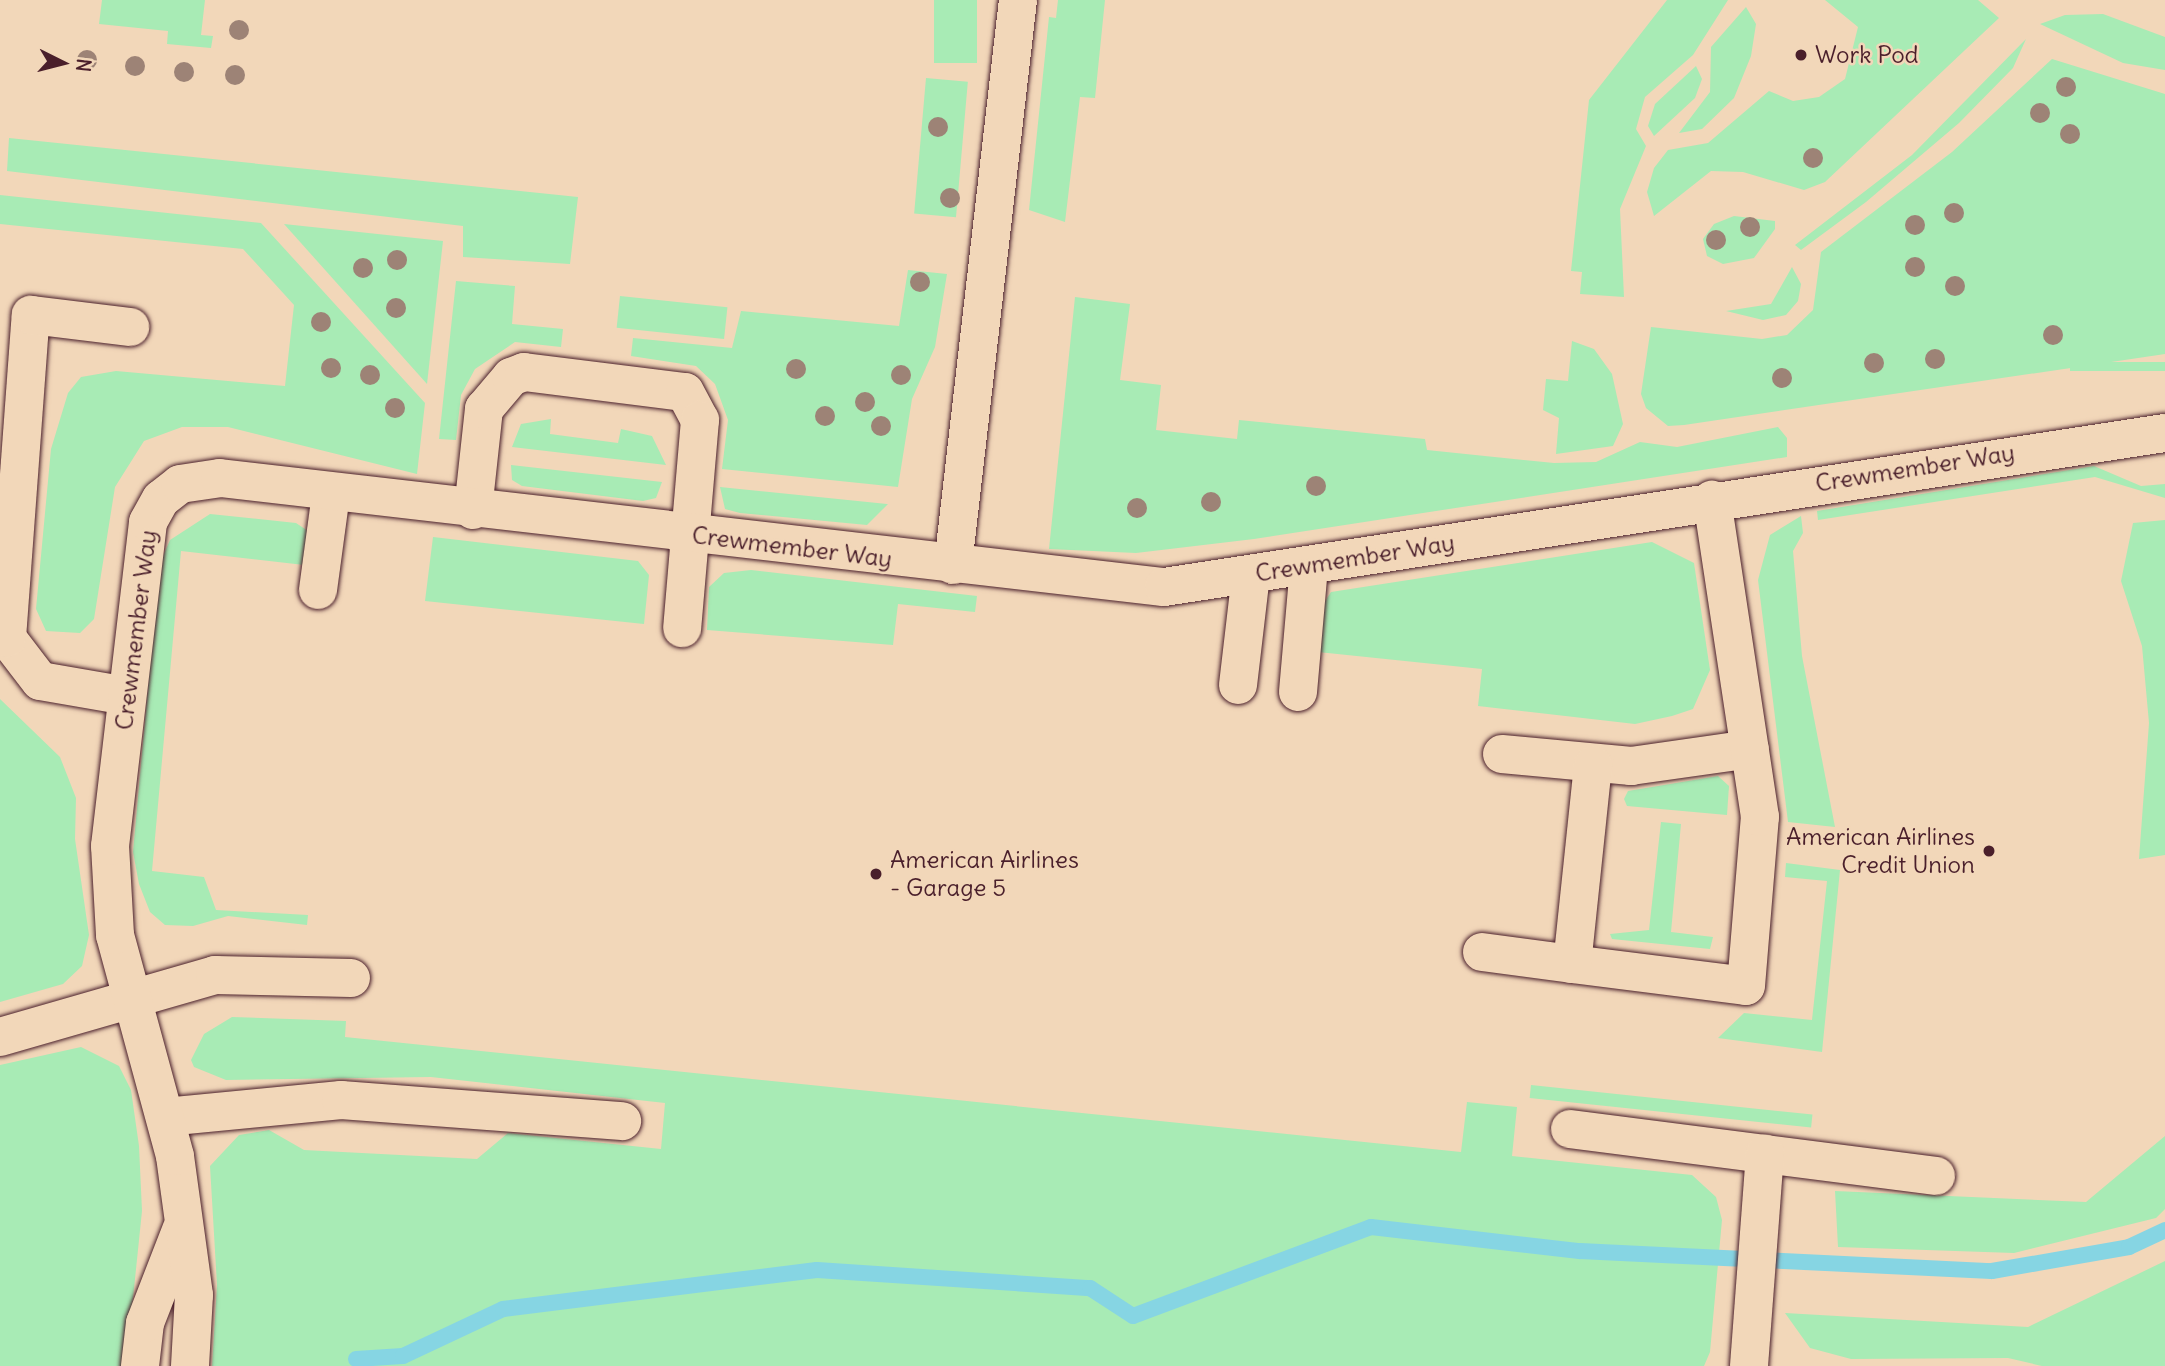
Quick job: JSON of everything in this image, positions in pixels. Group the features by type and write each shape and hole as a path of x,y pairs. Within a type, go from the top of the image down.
{"street":[{"path":"953,565 1018,0"},
{"path":"127,696 40,681 7,638 31,315 130,327"},
{"path":"473,510 484,409 500,384 524,372 685,392 695,404 700,419 680,534 670,626"},
{"name":"Crewmember Way","path":"190,1366 194,1295 181,1230 165,1117 133,1001 111,890 127,696 148,522 161,499 200,478 1164,587 1309,567 1712,500 2165,433"},
{"path":"318,590 331,494"},
{"path":"1482,952 1746,986 1760,860 1750,749 1712,500"},
{"path":"1298,692 1309,567"},
{"path":"1238,685 1251,575"},
{"path":"1502,754 1593,765 1631,766 1750,749"},
{"path":"1572,964 1593,765"},
{"path":"0,1037 133,1001 215,975 351,978"},
{"path":"165,1117 341,1100 622,1121"},
{"path":"1570,1129 1936,1176"},
{"path":"1749,1366 1748,1321 1765,1154"},
{"name":"Crewmember Way","path":"140,1366 145,1323 181,1230"}],"green space":[{"path":"102,0 205,0 201,35 213,36 211,48 167,44 168,31 99,24"},
{"path":"934,0 977,0 977,63 934,63"},
{"path":"1058,0 1105,0 1095,98 1080,97 1065,222 1029,210 1049,17 1056,18"},
{"path":"1667,0 1728,0 1693,55 1645,97 1636,129 1646,146 1620,209 1624,297 1580,294 1582,272 1571,271 1589,100"},
{"path":"1825,0 1978,0 1999,18 1825,182 1804,190 1743,172 1711,171 1654,216 1647,192 1654,168 1668,150 1708,143 1769,91 1793,101 1819,97 1845,79 1858,27"},
{"path":"1746,7 1756,24 1751,56 1734,98 1702,129 1679,133 1710,92 1711,47"},
{"path":"2103,14 2165,37 2165,70 2123,63 2040,24 2065,15"},
{"path":"2026,39 2013,68 1959,123 1866,202 1801,250 1795,245 1912,155"},
{"path":"2052,59 2165,94 2165,354 1684,425 1668,426 1646,408 1641,394 1651,327 1762,339 1787,335 1813,310 1821,252 1952,152"},
{"path":"1696,66 1702,79 1695,98 1654,136 1648,126 1655,104"},
{"path":"926,78 968,82 956,217 914,213"},
{"path":"9,138 578,197 570,264 463,257 463,226 7,171"},
{"path":"0,195 261,223 425,403 417,474 228,427 182,427 144,441 115,487 94,619 80,633 46,631 36,609 51,449 68,393 81,377 116,371 285,386 294,305 243,249 0,224"},
{"path":"1734,216 1775,221 1775,229 1754,258 1723,264 1707,256 1703,239 1714,224"},
{"path":"284,224 443,241 427,384"},
{"path":"1792,267 1801,284 1798,301 1786,315 1763,320 1726,311 1771,304"},
{"path":"908,270 947,274 935,347 912,399 898,487 722,469 728,420 715,384 696,366 631,356 633,338 732,348 741,311 899,326"},
{"path":"456,281 515,286 512,324 563,329 561,347 515,342 475,369 461,395 456,440 439,439"},
{"path":"620,296 727,307 724,339 617,328"},
{"path":"1075,297 1130,304 1120,380 1161,385 1156,430 1237,439 1239,420 1425,439 1427,450 1554,463 1596,462 1640,442 1677,447 1778,427 1787,438 1787,457 1254,539 1136,553 1049,549"},
{"path":"1572,341 1594,349 1612,374 1623,424 1613,446 1556,454 1559,418 1543,410 1546,379 1568,381"},
{"path":"2070,362 2165,362 2165,371 2070,371"},
{"path":"551,419 550,434 618,443 621,429 652,436 666,465 512,447 521,424"},
{"path":"511,465 662,482 656,498 643,501 522,486 512,480"},
{"path":"2094,466 2141,486 2165,484 2165,498 2095,477 1818,520 1817,511"},
{"path":"720,487 888,504 867,525 740,513 725,509"},
{"path":"210,514 296,523 308,531 304,565 181,551 152,871 204,877 216,910 308,915 307,925 228,916 193,926 165,925 150,912 139,884 133,852 159,565 170,540"},
{"path":"1801,516 1803,533 1793,551 1802,656 1835,827 1788,822 1758,580 1770,535"},
{"path":"2165,520 2165,855 2139,859 2149,723 2142,646 2121,581 2133,523"},
{"path":"433,537 638,561 649,575 644,624 425,601"},
{"path":"1652,542 1694,563 1710,670 1693,709 1672,716 1635,724 1478,706 1482,669 1318,652 1322,606 1331,592"},
{"path":"751,570 977,596 975,612 898,604 893,645 707,630 709,587 724,573"},
{"path":"0,699 60,757 76,798 75,839 89,935 82,966 63,984 0,1002"},
{"path":"1718,776 1729,786 1727,815 1627,806 1624,799 1628,791"},
{"path":"1661,822 1681,824 1671,932 1713,937 1710,949 1612,939 1610,934 1649,930"},
{"path":"1786,863 1840,870 1822,1052 1718,1038 1744,1013 1812,1020 1827,881 1785,877"},
{"path":"232,1017 346,1021 345,1037 1461,1152 1467,1102 1517,1107 1512,1156 1692,1175 1716,1197 1722,1220 1710,1352 1704,1366 212,1366 217,1285 210,1166 239,1135 269,1130 304,1150 477,1159 508,1133 661,1149 665,1103 431,1077 226,1080 194,1067 191,1060 204,1034"},
{"path":"81,1047 119,1066 131,1090 139,1146 142,1211 126,1366 0,1366 0,1065"},
{"path":"1531,1085 1812,1115 1811,1128 1530,1098"},
{"path":"2165,1136 2165,1209 2156,1218 2014,1253 1838,1247 1835,1191 2086,1202"},
{"path":"2165,1261 2165,1366 2042,1366 2008,1358 1851,1359 1810,1348 1785,1313 2028,1327"}],"waterway":[{"path":"356,1359 403,1356 503,1309 817,1270 1090,1288 1133,1316 1371,1227 1580,1251 1992,1271 2129,1247 2165,1230"}],"place":[{"name":"Work Pod","path":"1801,55"},
{"name":"American Airlines Credit Union","path":"1989,851"},
{"name":"American Airlines - Garage 5","path":"876,874"}]}
